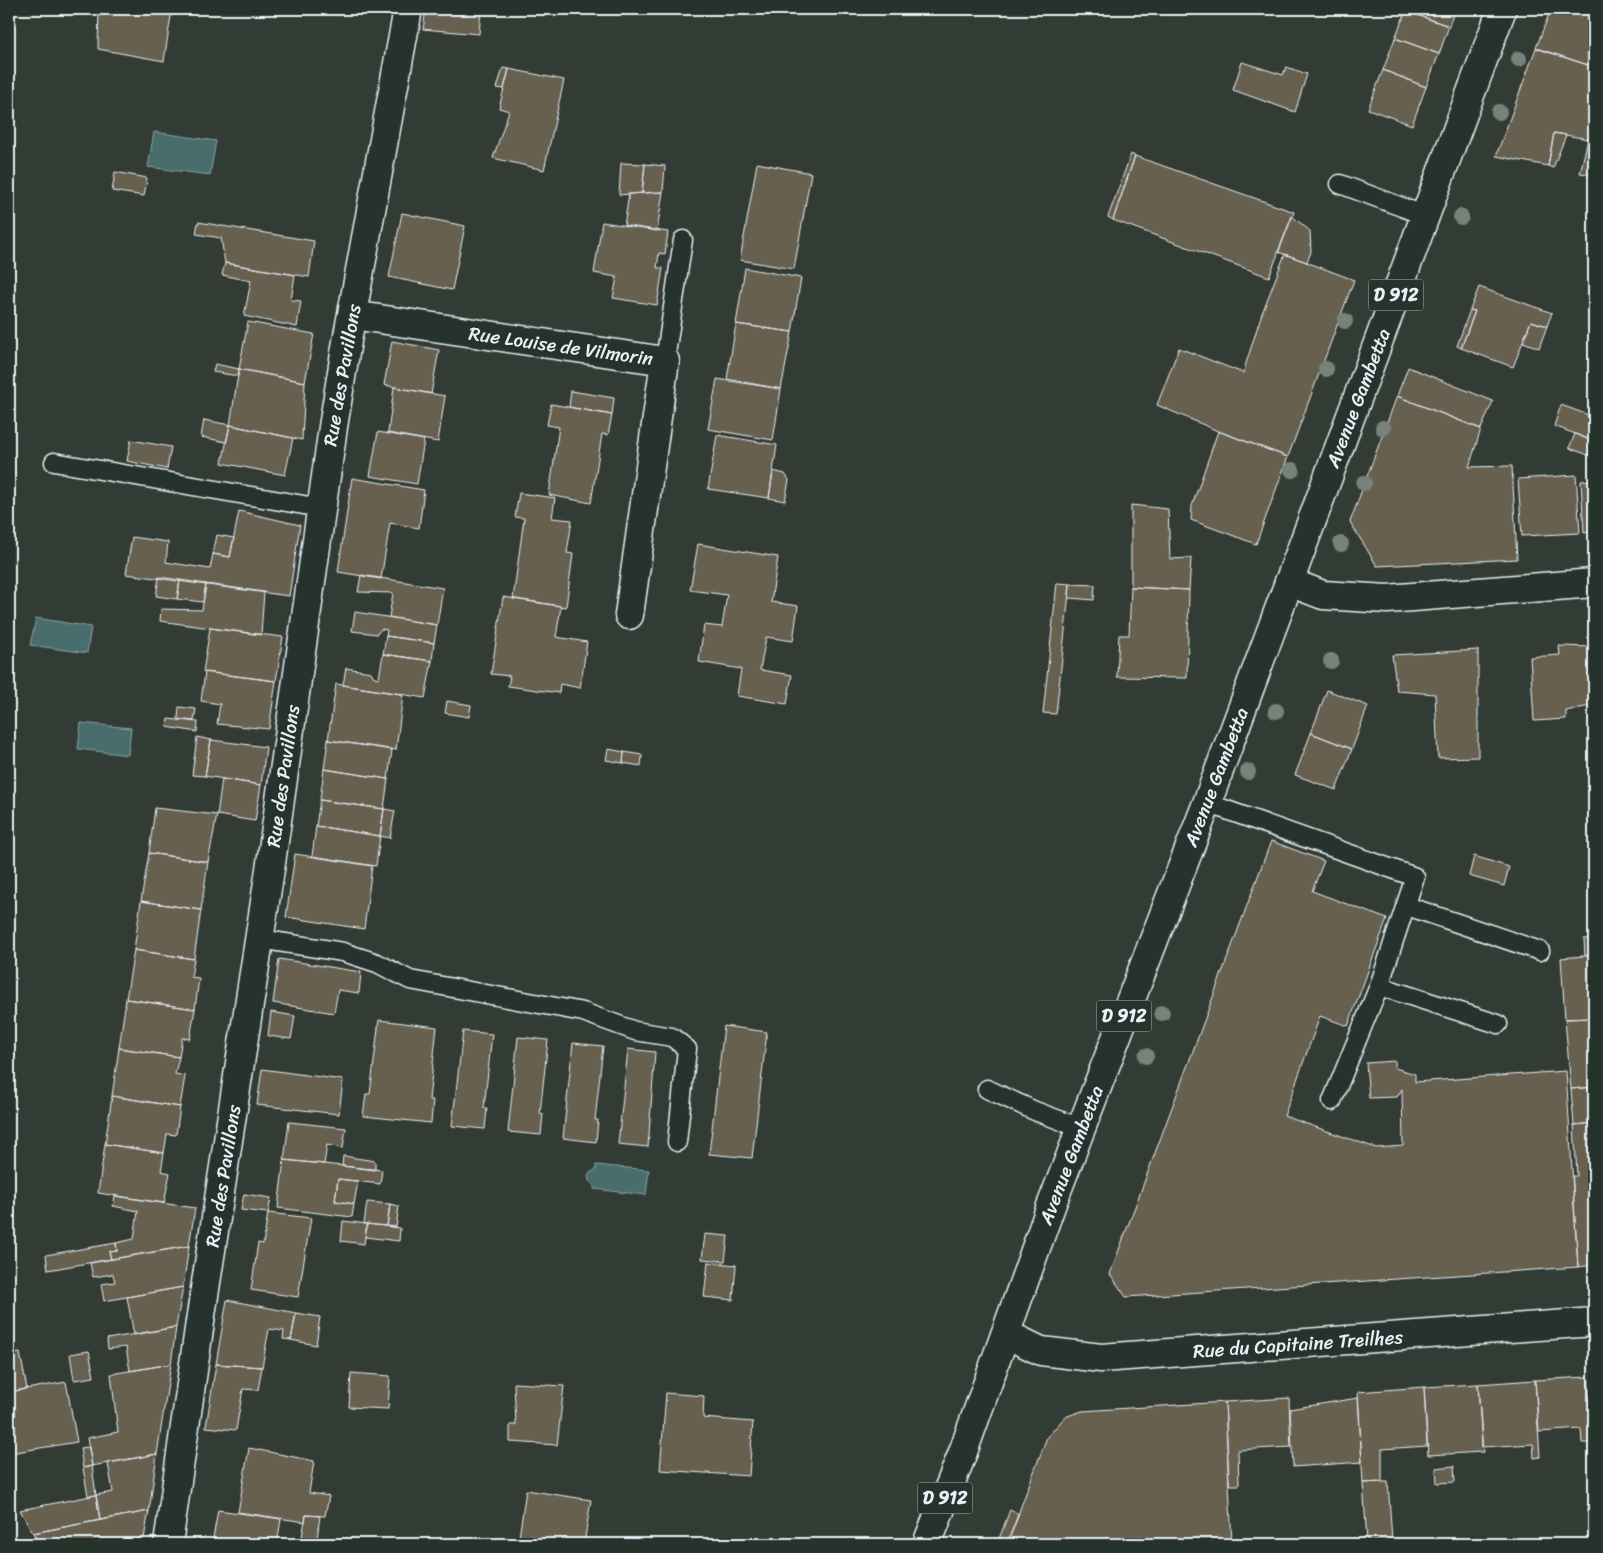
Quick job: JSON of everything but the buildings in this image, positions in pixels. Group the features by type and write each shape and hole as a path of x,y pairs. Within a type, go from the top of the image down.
{"street":[{"name":"Rue des Pavillons","path":"168,1544 259,939 321,508 352,315 408,9"},
{"name":"Avenue Gambetta","path":"927,1544 963,1452 1051,1206 1207,803 1502,9"},
{"name":"Rue Louise de Vilmorin","path":"352,315 665,361 629,615"},
{"path":"1289,582 1323,595 1387,598 1594,583"},
{"name":"Rue du Capitaine Treilhes","path":"1006,1334 1041,1351 1102,1358 1594,1322"}],"lane":[{"path":"1340,184 1426,216"},
{"path":"665,361 683,240"},
{"path":"54,462 321,508"},
{"path":"1207,803 1415,877 1379,986 1332,1101"},
{"path":"1407,906 1540,951"},
{"path":"259,939 342,952 377,963 410,980 583,1012 635,1031 672,1037 687,1049 677,1142"},
{"path":"1379,986 1498,1024"},
{"path":"987,1089 1035,1111 1081,1128"}],"water":[{"path":"154,132 216,141 210,175 148,167"},
{"path":"36,618 91,627 87,653 30,645"},
{"path":"81,723 131,728 128,755 78,749"},
{"path":"596,1165 649,1170 646,1195 594,1189 594,1185 589,1181 588,1176 596,1170"}]}
